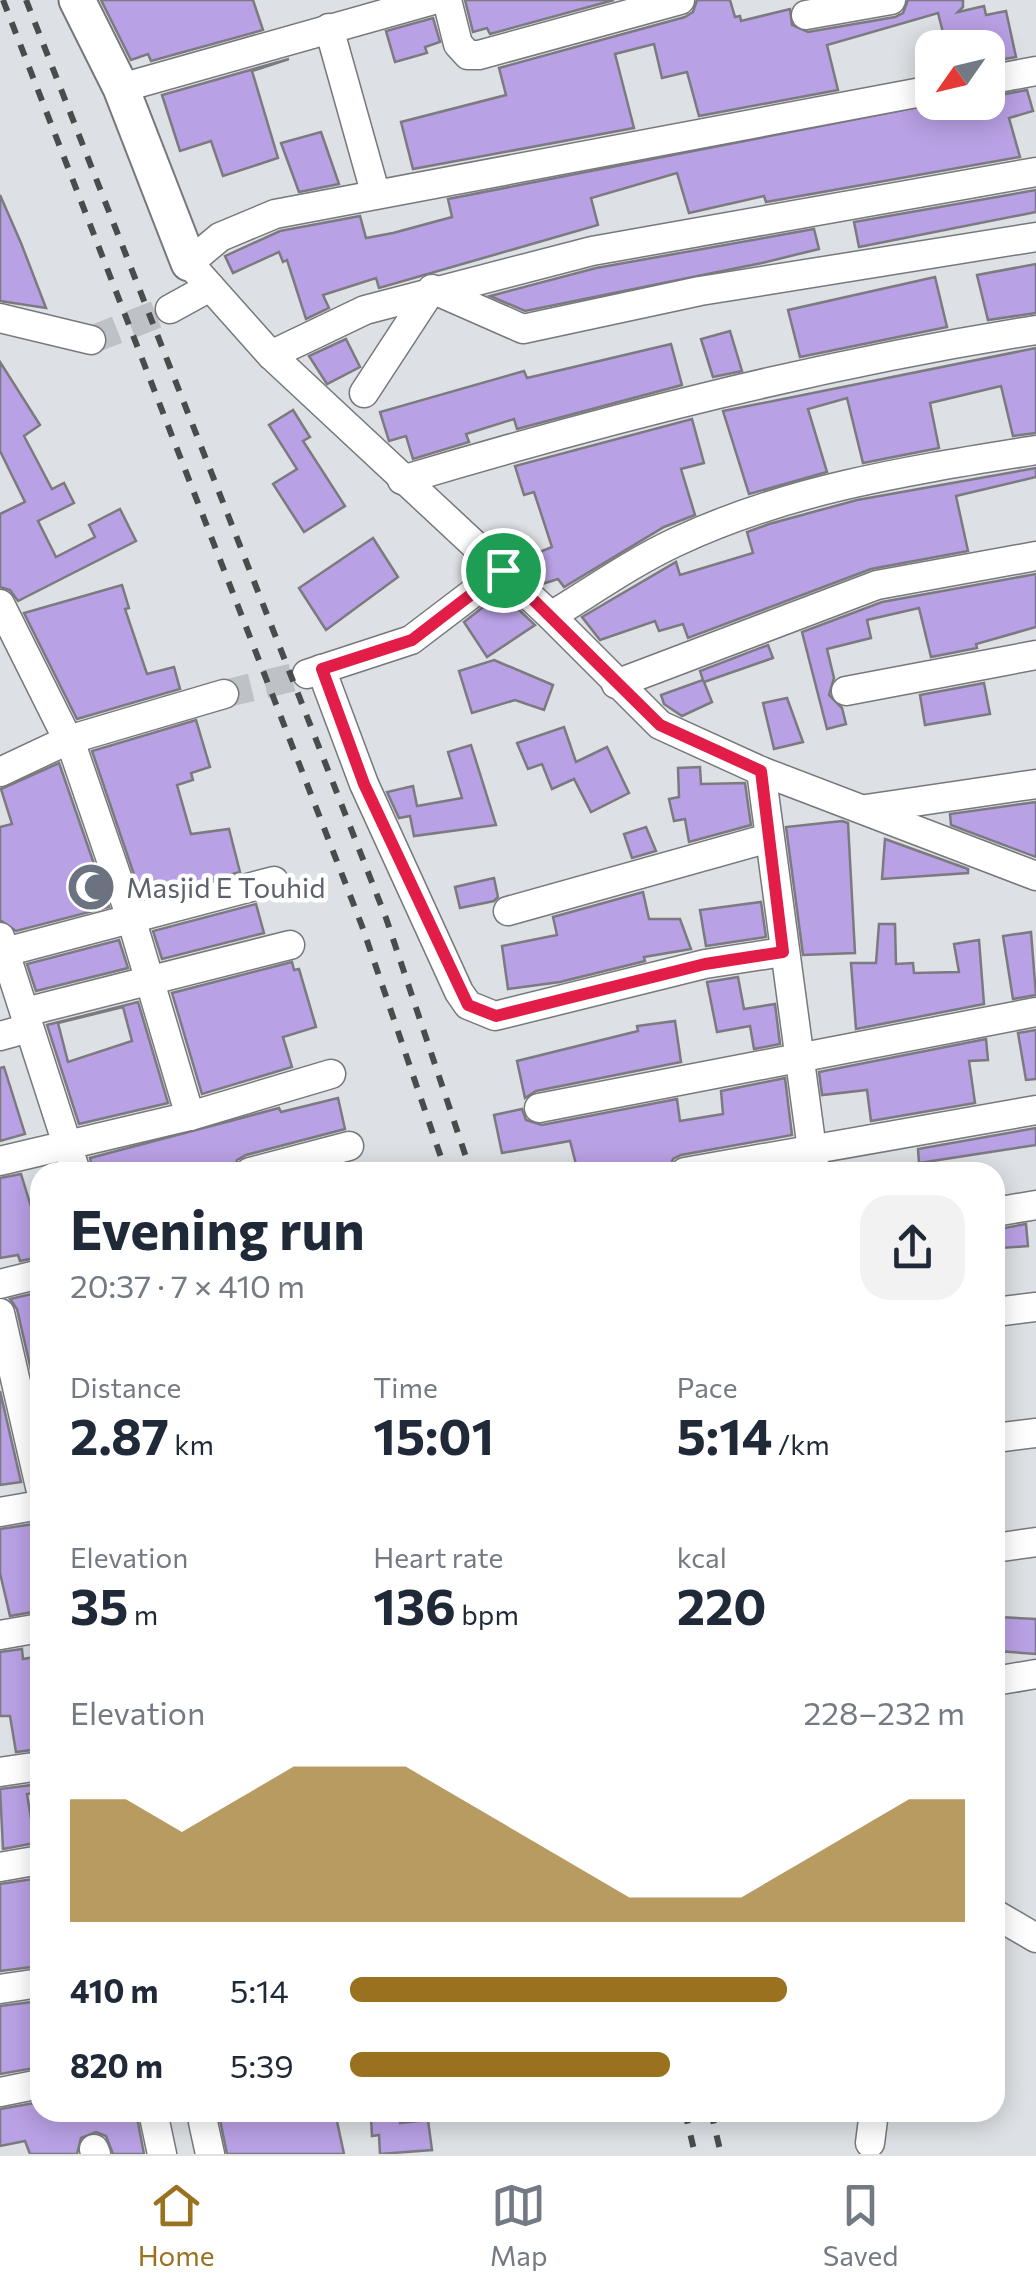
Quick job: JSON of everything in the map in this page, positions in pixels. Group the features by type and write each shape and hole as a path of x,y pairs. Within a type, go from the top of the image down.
{"street":[{"path":"76,0 120,88 200,275 271,355 503,570 660,725 761,771 1036,876"},
{"path":"120,88 433,0"},
{"path":"447,0 458,44 468,54 479,55 680,0"},
{"path":"806,15 890,0"},
{"path":"330,28 375,192"},
{"path":"1005,77 1036,71"},
{"path":"170,309 200,275 220,237 275,214 375,192 915,93"},
{"path":"271,355 328,324 432,289 592,251 1036,172"},
{"path":"432,289 523,328 700,291 1036,237"},
{"path":"364,393 432,289"},
{"path":"0,318 91,340"},
{"path":"402,480 594,423 927,347 1036,330"},
{"path":"551,616 674,542 785,498 846,482 1036,450"},
{"path":"616,684 878,586 1036,556"},
{"path":"503,570 412,640 314,672 468,1005 496,1016 705,964 783,952"},
{"path":"0,604 68,740 131,918 190,1116"},
{"path":"846,691 1036,656"},
{"path":"0,772 68,740 224,694"},
{"path":"761,771 814,1160 1036,1110"},
{"path":"864,810 1036,784"},
{"path":"508,910 769,838"},
{"path":"72,1159 2,944 131,918 274,882"},
{"path":"0,1036 27,1020 290,946"},
{"path":"539,1108 1036,1012"},
{"path":"0,1160 72,1159 190,1116 331,1074"},
{"path":"288,1162 349,1146"},
{"path":"1005,1210 1036,1205"},
{"path":"0,1284 30,1276"},
{"path":"1005,1311 1036,1306"},
{"path":"0,1313 30,1444"},
{"path":"1005,1437 1036,1433"},
{"path":"0,1512 30,1506"},
{"path":"1005,1547 1036,1542"},
{"path":"0,1635 30,1630"},
{"path":"1005,1679 1036,1674"},
{"path":"0,1772 30,1768"},
{"path":"0,1867 30,1862"},
{"path":"1005,1920 1036,1938"},
{"path":"0,1989 30,1984"},
{"path":"0,2092 30,2086"},
{"path":"155,2122 162,2154"},
{"path":"202,2122 210,2154"},
{"path":"870,2143 873,2122"}],"building":[{"path":"101,0 253,0 263,30 151,61 148,54 131,60"},
{"path":"465,0 614,0 490,34 487,28 473,32"},
{"path":"697,0 730,0 735,17 740,16 741,21 790,9 792,25 808,32 895,17 903,13 908,0 963,0 958,12 984,6 986,15 1006,11 1016,57 1005,59 1005,30 942,30 938,13 827,45 838,90 699,116 687,72 662,78 654,44 615,54 634,128 413,169 401,122 506,95 499,68 693,12"},
{"path":"433,18 440,42 425,47 427,53 395,62 386,31"},
{"path":"289,59 252,71 278,158 223,176 211,141 180,151 162,95"},
{"path":"1027,90 1033,111 1009,118 1020,157 766,202 764,196 689,213 677,173 591,198 598,225 379,288 376,278 323,295 329,308 306,319 287,260 283,262 279,252 233,273 225,256 280,231 360,216 366,238 393,233 452,217 448,199 915,108 915,120 1005,120 1005,94"},
{"path":"321,132 339,184 299,192 281,143"},
{"path":"1036,190 1036,212 859,247 854,222"},
{"path":"0,195 21,243 46,308 0,301"},
{"path":"814,229 819,249 762,263 525,311 490,296 596,268"},
{"path":"1036,264 1036,313 988,320 977,275"},
{"path":"935,277 947,327 800,357 788,310"},
{"path":"730,331 742,371 713,377 701,339"},
{"path":"346,339 360,367 327,384 309,356"},
{"path":"671,344 682,385 517,429 514,419 466,434 469,442 413,459 406,436 389,441 380,412 524,371 527,378"},
{"path":"1036,348 1036,433 1013,436 1001,386 930,403 939,448 863,463 847,398 808,409 827,472 749,494 723,411"},
{"path":"0,362 40,425 24,436 52,489 64,483 74,503 38,521 56,557 95,537 89,525 120,509 136,541 18,601 10,590 0,587 0,514 25,502 0,451"},
{"path":"293,410 310,437 303,441 345,506 304,532 273,484 297,469 269,425"},
{"path":"692,419 704,463 681,469 695,515 664,527 564,587 558,579 542,584 518,561 552,547 534,492 524,495 515,466"},
{"path":"1036,468 1036,477 956,496 968,551 871,569 688,638 683,624 659,631 655,621 600,640 582,617 676,562 680,575 753,553 747,532 769,524 857,500"},
{"path":"373,538 398,577 326,630 299,588"},
{"path":"1036,574 1036,627 976,644 977,648 931,657 919,608 867,620 871,638 827,649 834,678 829,695 842,708 846,724 827,729 802,632 882,602"},
{"path":"122,585 129,608 125,609 147,674 174,667 180,689 77,719 24,613"},
{"path":"501,593 535,625 487,657 464,622"},
{"path":"768,645 773,658 704,682 712,702 682,716 664,704 661,695 703,680 700,671"},
{"path":"494,660 553,685 544,710 515,700 472,713 459,671"},
{"path":"984,683 990,714 925,725 920,695"},
{"path":"787,698 803,742 774,749 763,703"},
{"path":"196,720 210,767 191,773 193,780 177,785 191,834 229,829 240,872 142,898 92,751"},
{"path":"564,727 576,762 607,747 629,793 591,812 574,779 552,789 542,764 528,769 517,743"},
{"path":"471,745 496,825 414,836 410,816 399,818 387,792 413,786 417,806 462,798 448,752"},
{"path":"59,763 109,907 16,931 0,920 0,827 12,824 1,789"},
{"path":"700,767 701,784 745,783 751,825 689,842 685,819 674,821 669,799 679,797 678,768"},
{"path":"1036,802 1036,857 951,825 950,814"},
{"path":"848,823 855,953 803,955 786,827"},
{"path":"646,827 656,851 632,858 624,834"},
{"path":"885,839 968,869 968,873 882,879"},
{"path":"494,878 498,897 494,901 460,908 455,887"},
{"path":"643,892 649,919 680,919 691,949 644,957 645,961 560,982 508,989 502,946 557,935 553,917"},
{"path":"761,902 766,937 706,946 700,910"},
{"path":"256,904 264,933 162,959 153,931"},
{"path":"879,924 895,924 896,964 913,963 914,973 959,972 954,944 979,940 984,1004 856,1029 851,963 876,963"},
{"path":"1031,932 1036,995 1013,999 1003,936"},
{"path":"119,940 128,968 36,991 27,964"},
{"path":"292,962 294,970 299,969 316,1027 283,1037 292,1067 202,1094 172,993"},
{"path":"738,977 744,1009 775,1004 780,1044 754,1049 750,1026 717,1032 707,982"},
{"path":"138,1002 168,1103 79,1124 47,1025","holes":["123,1007 132,1041 68,1062 58,1023"]},
{"path":"675,1021 681,1062 536,1091 525,1098 517,1061 638,1031 637,1026"},
{"path":"1036,1030 1036,1079 1026,1080 1018,1033"},
{"path":"986,1039 988,1060 969,1061 975,1103 871,1121 867,1090 822,1095 819,1072"},
{"path":"4,1067 25,1134 0,1141 0,1068"},
{"path":"785,1078 792,1135 681,1155 672,1162 575,1162 570,1141 502,1153 494,1115 522,1109 526,1120 542,1125 677,1099 680,1121 723,1114 721,1091"},
{"path":"338,1098 345,1129 246,1155 236,1162 91,1162 90,1158 279,1108 281,1112"},
{"path":"1036,1128 1036,1145 926,1162 919,1162 918,1149"},
{"path":"21,1174 30,1203 30,1259 20,1261 18,1255 0,1258 0,1178"},
{"path":"1026,1224 1028,1246 1005,1248 1005,1228"},
{"path":"30,1294 30,1366 17,1309 10,1299"},
{"path":"0,1391 21,1482 0,1485"},
{"path":"30,1524 30,1612 10,1616 0,1573 0,1529"},
{"path":"1005,1617 1036,1619 1036,1654 1005,1652"},
{"path":"22,1649 23,1659 30,1658 30,1750 16,1752 10,1716 0,1716 0,1652"},
{"path":"30,1785 30,1844 3,1849 0,1789"},
{"path":"30,1880 30,1967 0,1971 0,1884"},
{"path":"30,2002 30,2069 0,2074 0,2006"},
{"path":"30,2104 30,2122 138,2122 144,2154 113,2154 106,2136 96,2132 81,2138 77,2154 30,2154 25,2141 0,2146 0,2109"},
{"path":"220,2122 337,2122 344,2154 227,2154"},
{"path":"371,2122 428,2122 432,2150 380,2154 379,2135 372,2136"}],"tunnel":[{"path":"91,340 170,309"},
{"path":"224,694 307,674"}],"railway":[{"path":"3,0 362,926 443,1162"},
{"path":"26,0 386,918 468,1162"},
{"path":"687,2122 695,2154"},
{"path":"713,2122 721,2154"}],"place":[{"name":"Masjid E Touhid","path":"91,887"}],"route":[{"path":"503,570 660,725 761,771 783,952 705,964 496,1016 468,1005 364,784 322,669 412,640 443,620 503,570"}]}
